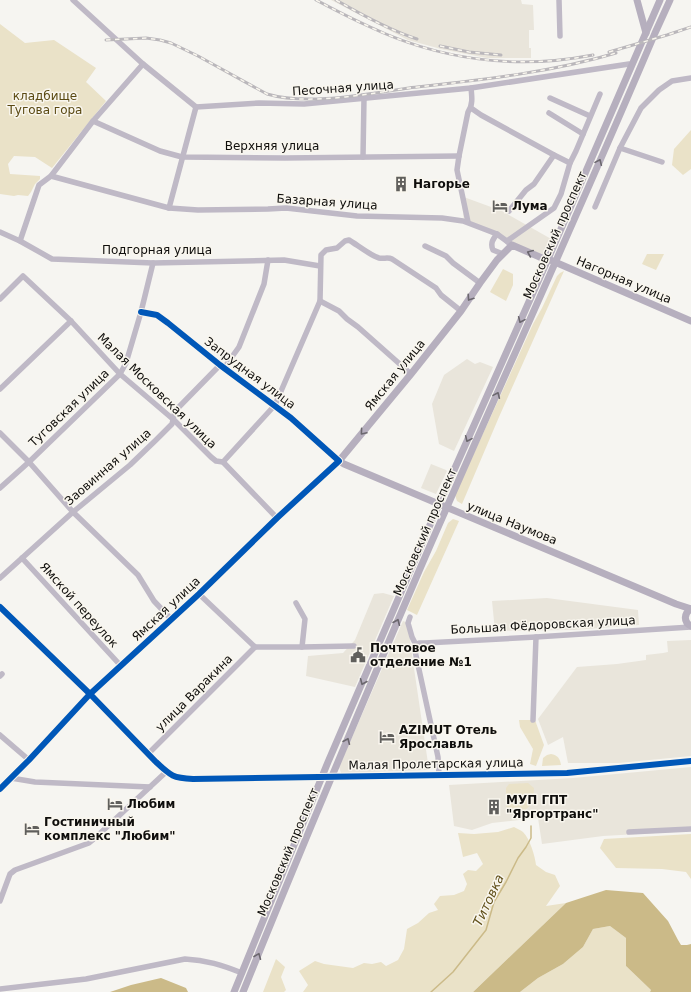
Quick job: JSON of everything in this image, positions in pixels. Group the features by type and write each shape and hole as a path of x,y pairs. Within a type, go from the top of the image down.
{"main road":[{"path":"637,0 645,30"},
{"name":"Московский проспект","path":"243,992 331,777 552,260 623,88 645,30 659,0"},
{"name":"Московский проспект","path":"234,992 322,777 439,504 633,84 655,44 671,0"},
{"name":"Московский проспект","path":"623,88 633,50 645,30"},
{"name":"Базарная улица","path":"512,245 542,258 552,260"},
{"name":"Ямская улица","path":"339,461 461,311 497,260 512,245"},
{"name":"Нагорная улица","path":"552,260 691,321"},
{"name":"улица Наумова","path":"339,461 447,508 691,609"},
{"path":"676,604 681,608 687,623 691,626"},
{"path":"685,617 687,612 691,609"}],"street":[{"path":"73,0 143,64 196,107 169,208"},
{"path":"559,0 560,36"},
{"path":"20,241 39,185 51,176 92,121 143,64"},
{"name":"Песочная улица","path":"196,107 259,103 304,104 471,88 629,64"},
{"path":"595,207 620,148 641,108 672,81 691,78"},
{"path":"468,222 456,170 468,112 471,108 471,88"},
{"path":"512,245 507,241 554,208 561,194 570,163 600,94"},
{"path":"363,157 364,98"},
{"path":"550,98 590,116"},
{"path":"471,108 481,115 570,163"},
{"path":"549,113 583,134"},
{"name":"Верхняя улица","path":"92,121 160,151 182,157 285,158 459,156"},
{"path":"620,148 662,162"},
{"path":"509,210 526,190 534,184 554,155"},
{"name":"Базарная улица","path":"51,176 169,208 198,210 286,208 357,216 442,218 468,222 497,234 512,245"},
{"name":"Подгорная улица","path":"0,232 20,241 52,259 153,263 284,260 320,266"},
{"path":"497,234 492,242 492,250 503,254"},
{"path":"223,462 275,405 320,301 321,255 326,250 337,248 344,240 348,240 375,256 380,258 390,258 436,288 461,311"},
{"path":"424,246 446,256 480,283"},
{"name":"Заовинная улица","path":"0,578 73,512 130,465 172,424 175,411 222,366 239,347 264,284 268,260"},
{"name":"Туговская улица","path":"0,488 120,374 126,363 153,263"},
{"name":"Малая Московская улица","path":"0,298 23,276 71,322 120,374 174,420 211,458 216,461 223,462 277,518"},
{"path":"320,301 339,311 411,374"},
{"name":"Запрудная улица","path":"141,312 157,315 275,405 306,430 339,461"},
{"path":"0,389 71,322"},
{"path":"0,433 29,462 73,512 138,574 154,601 171,620"},
{"name":"Ямская улица","path":"0,789 90,694 199,594 277,518 339,461"},
{"name":"Ямской переулок","path":"22,558 120,666"},
{"path":"199,594 256,647 354,646"},
{"path":"296,603 305,619 302,647"},
{"path":"0,607 90,694 166,772 89,843 15,870 10,874 0,901"},
{"path":"410,616 408,623 416,645 415,651 438,757 439,774"},
{"path":"672,628 679,625 685,617"},
{"name":"Большая Фёдоровская улица","path":"416,645 419,643 536,637 691,626"},
{"path":"533,720 536,637"},
{"name":"улица Варакина","path":"148,754 256,647"},
{"path":"0,735 29,760"},
{"name":"Малая Пролетарская улица","path":"166,772 176,777 193,779 567,773 691,761"},
{"path":"11,778 35,782 150,787"},
{"path":"629,832 691,829"},
{"path":"0,989 86,979 185,959 201,960 225,966 242,973"}],"shaded area":[{"path":"331,0 521,0 522,4 533,5 534,30 529,30 529,48 531,48 531,58 487,58 441,49 408,40"},
{"path":"461,196 502,211 553,240 546,255 512,245 464,221"},
{"path":"467,359 475,364 480,362 493,367 454,451 439,444 432,404 444,375"},
{"path":"431,464 447,471 436,494 421,488"},
{"path":"383,593 394,596 355,687 306,676 308,656 343,653 355,640 374,594"},
{"path":"547,598 638,610 639,625 574,630 495,631 492,601"},
{"path":"403,621 408,623 429,770 341,773 339,767"},
{"path":"691,640 691,756 619,763 568,763 563,737 548,745 538,719 577,667 646,660 646,655 668,652 667,641"},
{"path":"691,767 691,831 603,836 542,844 538,818 492,823 472,830 454,826 449,785 573,778"},
{"path":"606,890 643,893 668,921 681,945 691,944 691,992 650,992 651,990 626,966 626,938 610,926 593,929 583,947 563,964 538,978 520,992 473,992 566,903"},
{"path":"161,978 186,988 188,992 110,992 131,985"}],"green space":[{"name":"кладбище Тугова гора","path":"0,24 25,43 54,40 96,68 86,82 106,101 52,168 35,157 14,156 8,164 10,174 40,176 40,179 35,184 28,196 0,194"},
{"path":"691,130 691,169 683,175 672,165 674,149"},
{"path":"647,254 664,254 656,270 642,264"},
{"path":"503,269 513,274 513,285 506,301 490,292"},
{"path":"564,271 462,504 457,501 455,495 533,324 557,276"},
{"path":"453,519 459,521 417,615 407,610 448,523"},
{"path":"519,720 535,720 544,745 536,766 530,764 533,749 520,727"},
{"path":"551,754 558,758 561,765 542,766 543,758"},
{"path":"528,783 534,788 533,803 525,810 510,811 506,806 506,788 509,784"},
{"path":"514,827 523,832 528,839 536,865 546,872 555,875 560,886 546,906 566,903 473,992 303,992 308,985 299,971 315,961 324,964 353,968 364,963 372,964 381,962 386,966 398,960 404,949 407,929 418,923 429,913 438,910 434,904 440,896 454,895 464,891 467,884 463,874 468,870 476,871 483,864 477,853 463,857 458,833 474,834 498,832"},
{"path":"691,834 691,879 686,872 662,869 616,868 600,848 604,839"},
{"path":"610,926 626,938 626,966 651,990 650,992 520,992 538,978 563,964 583,947 593,929"},
{"path":"276,959 285,967 281,977 286,990 284,992 263,992"}],"waterway":[{"name":"Титовка","path":"431,992 453,972 486,930 494,902 518,858 531,838 531,826"}],"railway":[{"path":"316,0 395,38 450,54 478,59 535,62 593,55"},
{"path":"336,0 386,27 417,39"},
{"path":"609,52 691,27"},
{"path":"106,40 146,38 171,43 267,94 300,99 356,96 514,75 565,66 616,53"},
{"path":"440,46 469,52 501,55"}],"cycle path":[{"path":"0,789 90,694 199,594 277,518 339,461 291,418 220,365 168,323 157,315 141,312"},
{"path":"0,607 90,694 156,762 176,777 193,779 567,773 691,761"}],"place":[{"name":"Нагорье","path":"401,184"},
{"name":"Лума","path":"500,206"},
{"name":"Почтовое отделение №1","path":"358,655"},
{"name":"AZIMUT Отель Ярославль","path":"387,737"},
{"name":"Любим","path":"115,804"},
{"name":"МУП ГПТ \"Яргортранс\"","path":"494,807"},
{"name":"Гостиничный комплекс \"Любим\"","path":"32,829"}]}
